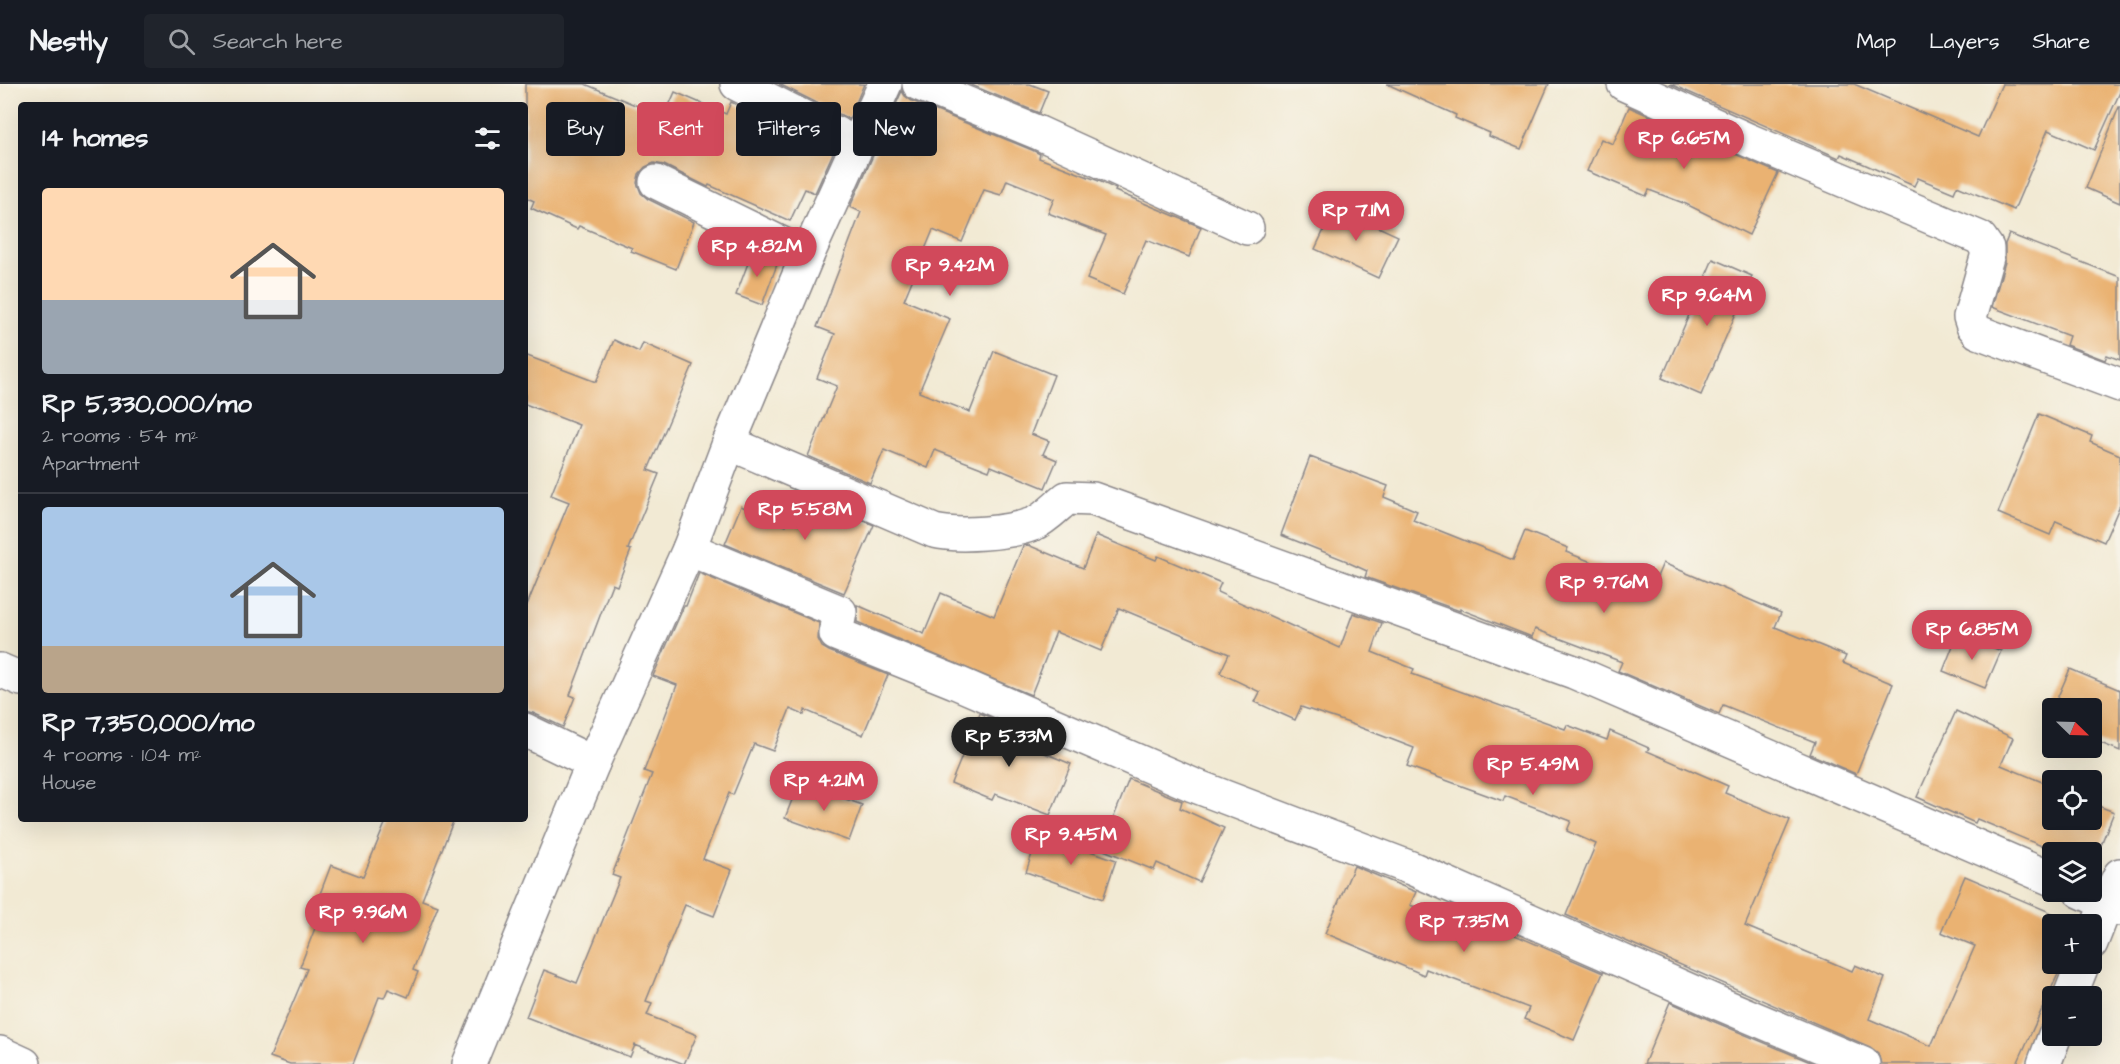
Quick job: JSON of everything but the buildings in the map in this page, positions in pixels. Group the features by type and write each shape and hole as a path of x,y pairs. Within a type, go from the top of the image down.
{"street":[{"path":"737,84 853,142"},
{"path":"877,102 885,84"},
{"path":"919,84 1039,133 1247,228"},
{"path":"1624,84 1748,140 1980,238 1987,248 1987,257 1970,317 1978,332 2120,385"},
{"path":"469,1064 593,763 689,549 729,444 807,256 853,153"},
{"path":"656,182 807,256"},
{"path":"729,444 934,531 946,534 991,532 1035,524 1067,498 1093,499 1574,672 2042,875"},
{"path":"689,549 840,612 836,634 955,682 1193,785 1411,868 1863,1064"},
{"path":"0,670 18,678"},
{"path":"528,731 593,763"},
{"path":"2100,914 2107,894"},
{"path":"2044,1064 2051,1046"},
{"path":"0,1053 24,1064"}]}
